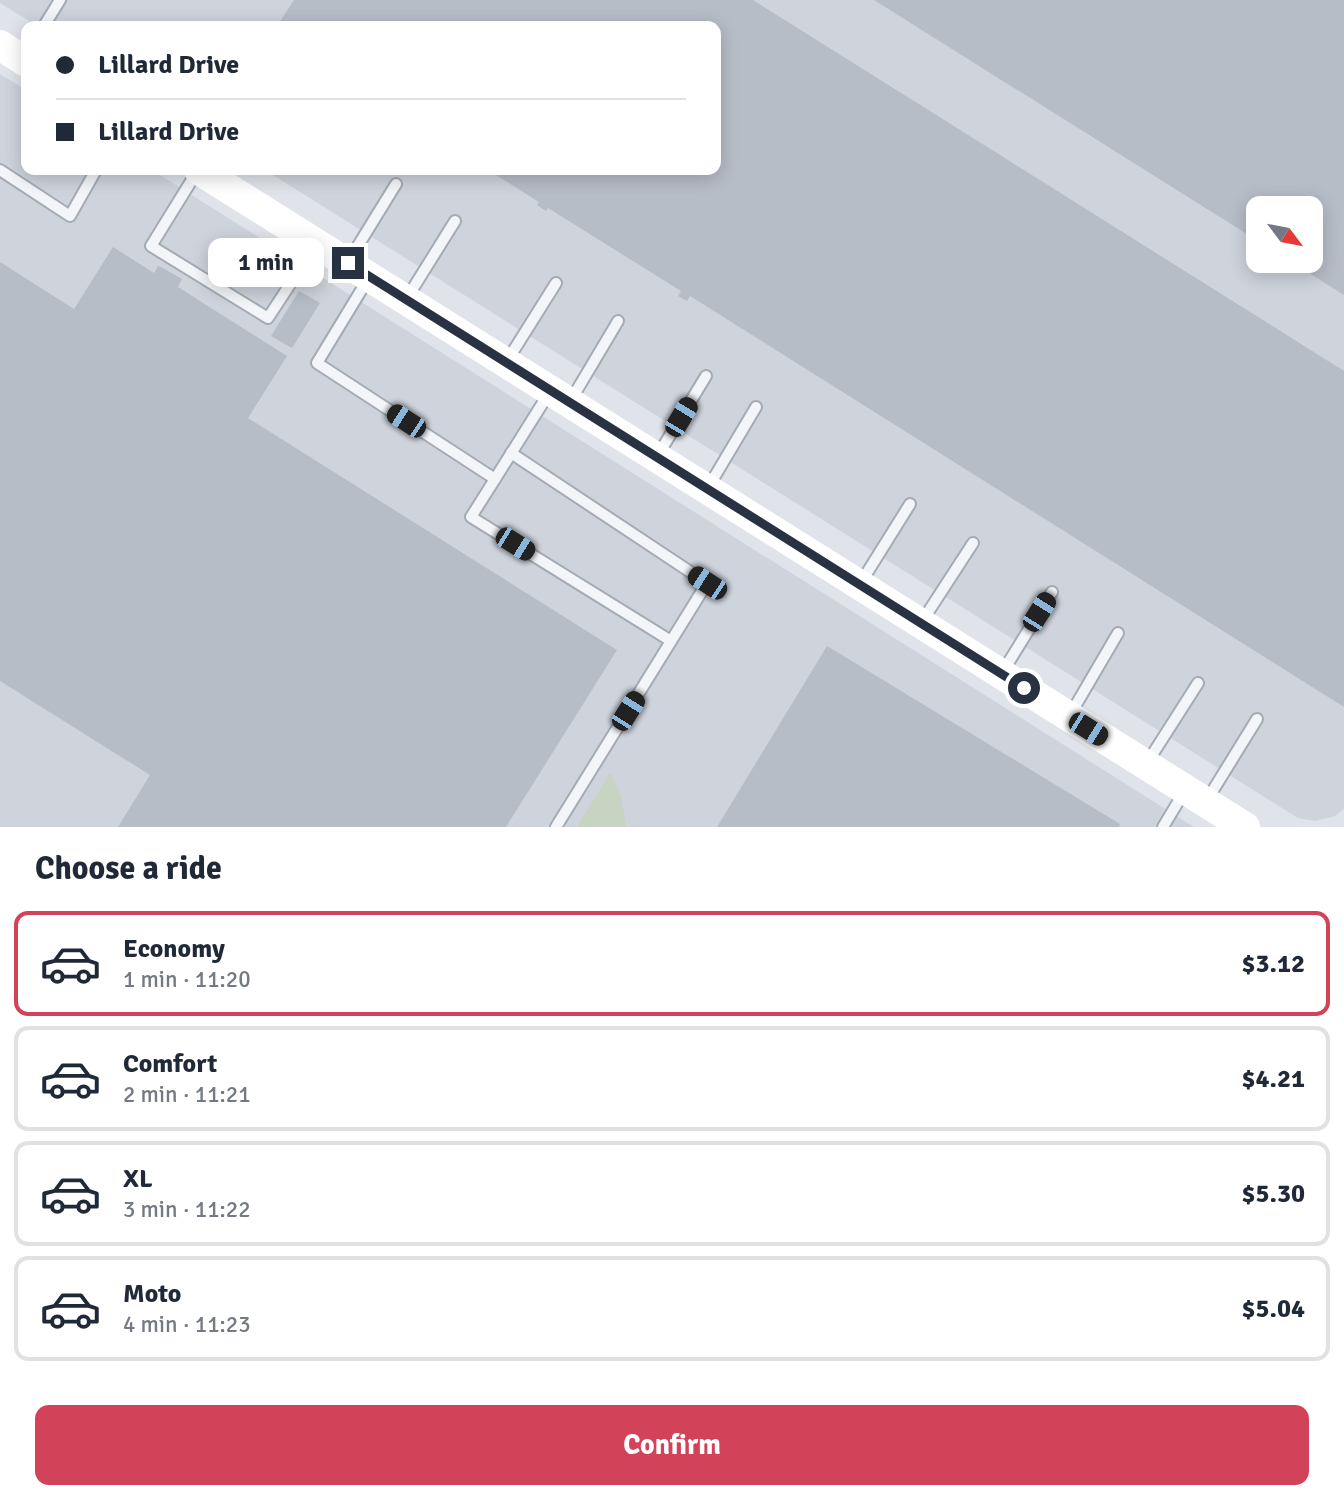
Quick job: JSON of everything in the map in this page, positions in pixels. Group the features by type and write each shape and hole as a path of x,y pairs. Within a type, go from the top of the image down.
{"street":[{"path":"206,175 1240,826"}],"lane":[{"path":"47,21 60,0"},
{"path":"0,170 70,216 93,175"},
{"path":"195,175 151,246 268,318 316,244"},
{"path":"396,184 317,363 495,478"},
{"path":"406,300 455,221"},
{"path":"506,362 556,283"},
{"path":"618,321 560,397 511,453 471,517 671,641"},
{"path":"657,457 706,376"},
{"path":"707,489 756,407"},
{"path":"511,453 707,583 556,827"},
{"path":"859,585 910,504"},
{"path":"921,624 973,542"},
{"path":"1001,674 1052,592"},
{"path":"1069,717 1118,632"},
{"path":"1146,765 1198,683"},
{"path":"1163,827 1195,796 1257,719"}],"shaded area":[{"path":"0,0 1344,0 1344,809 1335,816 1315,821 1298,818 273,175 721,175 721,21 29,21 0,3"},
{"path":"0,74 21,87 21,175 160,175 1194,827 0,827"}],"green space":[{"path":"610,773 621,796 626,827 577,827"}],"building":[{"path":"294,0 753,0 1344,371 1344,707 690,296 687,301 678,296 681,291 548,208 546,211 537,205 539,202 496,175 721,175 721,21 280,21"},
{"path":"874,0 1344,0 1344,295 1309,273 1323,273 1323,196 1246,196 1246,233"},
{"path":"113,247 154,273 158,266 182,279 178,287 287,356 248,418 617,650 506,827 118,827 150,775 0,681 0,262 74,309"},
{"path":"299,291 320,303 292,348 271,336"},
{"path":"827,646 1120,824 1119,827 717,827"}],"route":[{"path":"348,263 1024,688"}]}
